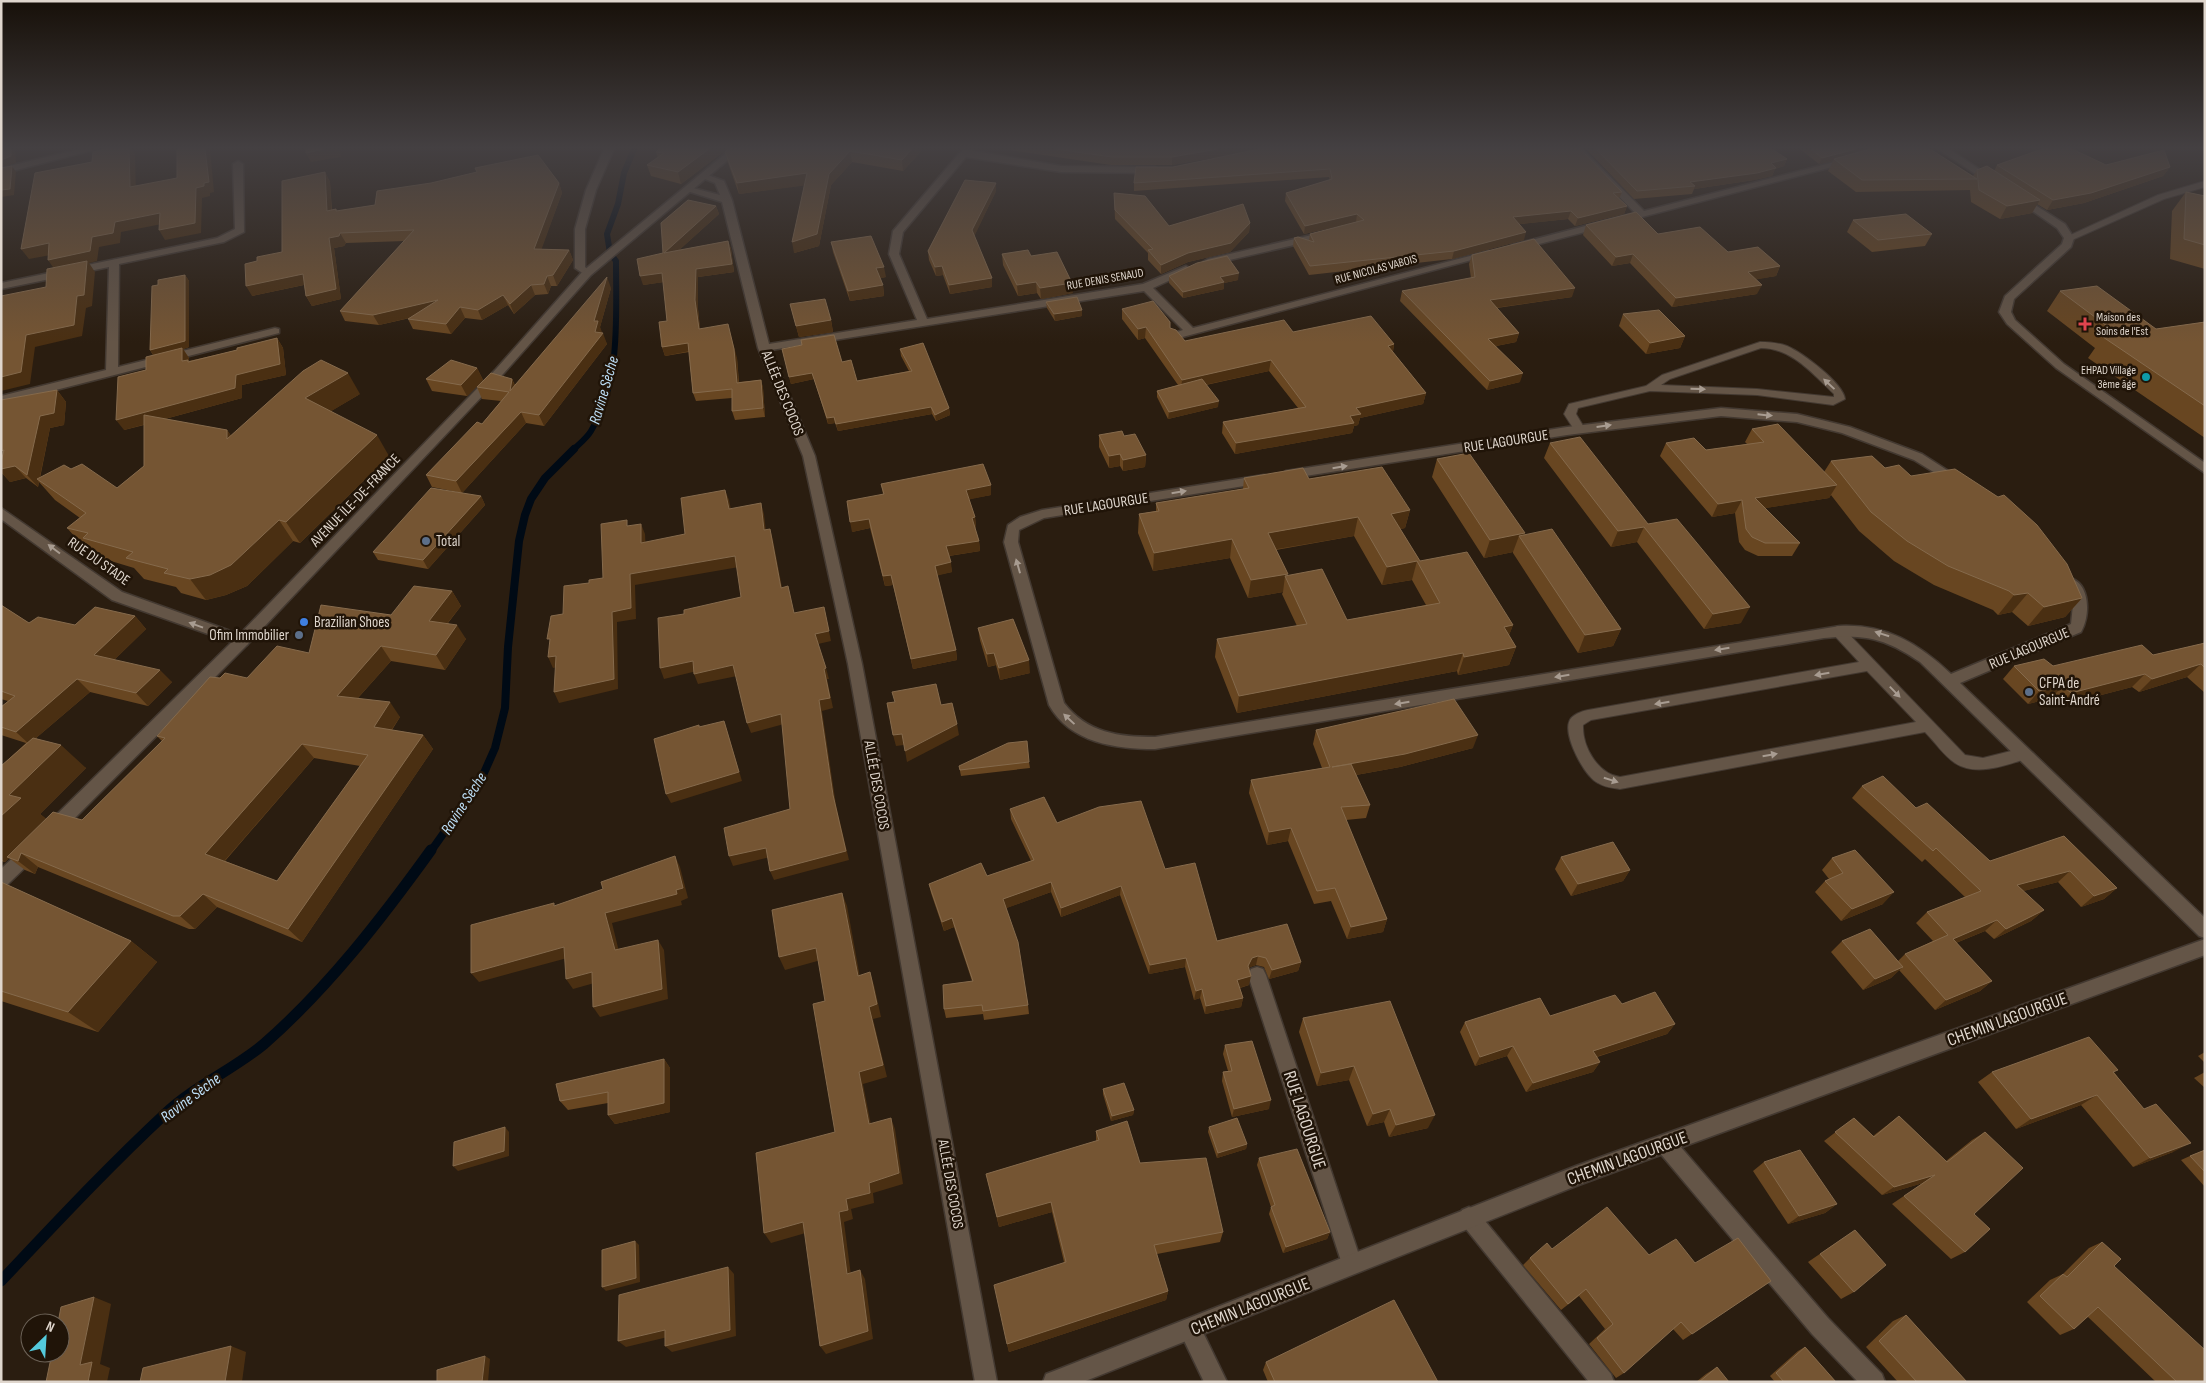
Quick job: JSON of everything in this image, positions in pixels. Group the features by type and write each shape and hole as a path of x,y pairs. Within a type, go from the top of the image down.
{"street":[{"path":"1,286 220,240 240,230 240,214"},
{"path":"584,214 580,229 580,268 587,273"},
{"name":"AVENUE ÎLE-DE-FRANCE","path":"1,880 242,641 500,371 587,273 659,214"},
{"name":"ALLÉE DES COCOS","path":"730,214 764,348 809,456 853,655 986,1382"},
{"path":"913,214 898,231 894,254 924,322"},
{"name":"RUE NICOLAS VABOIS","path":"1175,336 1641,214"},
{"path":"2044,214 2061,226 2069,238 2066,245 2009,298 2005,312 2011,322 2060,366 2205,469"},
{"name":"RUE DENIS SENAUD","path":"764,348 1146,287 1192,266 1336,232"},
{"path":"112,372 114,263"},
{"path":"1146,287 1191,332"},
{"path":"1,400 275,331"},
{"name":"RUE LAGOURGUE","path":"1967,487 1918,457 1888,444 1846,430 1796,418 1748,414 1697,413 1578,429 1042,514 1025,520 1013,528 1010,542 1057,705 1066,719 1087,733 1131,744 1155,743 1838,631 1856,629 1876,632 1895,638 1925,658 2205,930"},
{"name":"RUE DU STADE","path":"1,512 117,596 242,641"},
{"name":"RUE LAGOURGUE","path":"1949,681 2076,628 2082,620 2082,608 2076,591 2060,571"},
{"name":"CHEMIN LAGOURGUE","path":"1054,1382 1190,1330 1469,1217 2205,947"},
{"name":"RUE LAGOURGUE","path":"1257,975 1352,1264"},
{"path":"1666,1145 1820,1326 1874,1382"},
{"path":"1469,1217 1603,1382"},
{"path":"1190,1330 1216,1382"}],"lane":[{"path":"2069,238 2124,214"},
{"path":"1578,429 1570,414 1573,406 1650,388 1758,392 1833,402 1840,399 1839,393 1786,348 1769,344 1666,377 1650,388"},
{"path":"1838,631 1960,760 1966,763 1984,763 2023,754"},
{"path":"1870,665 1588,715 1576,722 1574,729 1577,741 1598,776 1609,782 1620,783 1927,726"}],"building":[{"path":"28,214 157,214 115,222 113,233 92,237 90,251 48,260 49,243 21,249"},
{"path":"160,214 195,214 195,223 159,230"},
{"path":"282,214 547,214 534,249 569,250 553,275 547,276 544,284 531,285 510,304 503,295 478,310 460,307 446,324 408,319 438,300 373,315 340,311 414,230 340,233 339,236 329,238 336,289 306,296 303,274 246,286 245,264 257,261 257,257 282,252"},
{"path":"672,214 708,214 664,253 728,241 732,264 696,269 695,300 699,329 728,324 734,349 737,383 761,380 763,408 732,411 732,389 693,393 688,343 662,347 659,322 667,321 662,273 640,276 637,259 663,253 661,223"},
{"path":"798,214 821,214 817,234 792,242"},
{"path":"948,214 980,214 972,230 992,278 949,285 942,266 935,267 928,251"},
{"path":"1118,214 1159,214 1169,226 1211,214 1247,214 1250,223 1231,243 1188,253 1161,265 1148,250 1153,249"},
{"path":"1298,214 1546,214 1513,217 1526,232 1454,251 1310,266 1294,238 1298,237 1314,242 1310,234 1364,220 1357,214 1305,226"},
{"path":"1574,214 1596,214 1578,218"},
{"path":"1630,214 1638,214 1658,234 1700,227 1728,252 1758,247 1780,266 1748,272 1762,285 1676,298 1633,254 1616,257 1586,225"},
{"path":"1906,214 1932,234 1878,240 1853,220"},
{"path":"2185,214 2205,214 2205,245 2184,239"},
{"path":"871,236 884,267 876,268 883,285 848,291 831,242"},
{"path":"1534,239 1575,288 1490,300 1519,333 1488,339 1523,373 1490,381 1402,291 1475,277 1472,255"},
{"path":"1028,250 1031,256 1057,252 1072,283 1040,288 1036,282 1017,285 1002,254"},
{"path":"1227,256 1239,273 1220,277 1224,282 1183,292 1169,276 1197,263"},
{"path":"87,261 84,295 77,296 74,325 26,335 21,372 1,377 1,296 46,287 47,269"},
{"path":"185,275 185,341 150,350 152,286 158,285 158,280"},
{"path":"607,277 594,321 598,321 595,332 603,333 539,415 521,412 456,481 426,475 477,422 482,424 509,392 477,387 491,373 512,379 510,391"},
{"path":"2097,286 2156,329 2205,322 2205,406 2103,337 2119,335 2060,291"},
{"path":"1077,297 1082,310 1054,314 1046,302"},
{"path":"825,299 831,320 796,326 790,304"},
{"path":"1153,301 1170,322 1170,328 1176,330 1185,341 1284,320 1293,332 1371,316 1394,344 1388,346 1426,393 1356,408 1361,414 1350,416 1354,423 1236,443 1223,422 1306,407 1271,360 1182,380 1146,327 1138,329 1122,309"},
{"path":"1659,310 1685,336 1650,343 1623,314"},
{"path":"834,335 842,362 851,360 857,381 912,371 900,349 923,343 949,408 935,415 931,407 836,424 834,417 827,418 812,373 789,377 782,349 802,345 801,340"},
{"path":"277,338 280,364 236,375 235,388 116,420 118,377 146,370 146,357 182,348 182,361 188,360 188,362"},
{"path":"321,360 348,373 305,398 377,435 286,522 279,520 231,565 210,575 190,579 164,573 168,569 126,558 133,552 83,538 88,533 67,528 86,513 37,479 64,465 71,469 82,464 117,488 144,466 144,415 227,430 227,439 303,371"},
{"path":"451,360 477,368 461,385 426,379"},
{"path":"1202,379 1219,401 1169,412 1157,391"},
{"path":"57,390 54,413 40,416 27,475 15,466 1,469 4,450 1,451 1,400"},
{"path":"1778,424 1837,485 1755,498 1800,543 1765,543 1752,537 1746,529 1742,500 1718,504 1666,443 1694,438 1706,450 1764,442 1752,429"},
{"path":"1122,431 1124,436 1135,434 1146,455 1123,460 1120,454 1109,456 1099,435"},
{"path":"1580,437 1648,524 1677,519 1750,607 1713,614 1644,527 1618,531 1550,443"},
{"path":"1469,453 1525,533 1490,540 1437,459"},
{"path":"1872,456 1885,468 1899,465 1911,476 1955,469 1998,497 2004,495 2037,525 2067,564 2082,598 2044,607 2028,593 2014,595 2009,591 1948,566 1907,541 1871,512 1831,461"},
{"path":"983,464 991,485 966,490 975,517 972,518 979,541 946,546 951,562 935,566 956,650 911,659 891,575 883,576 869,519 850,522 847,501 884,494 881,484"},
{"path":"1382,467 1410,510 1391,514 1420,561 1467,552 1513,625 1504,627 1516,647 1464,657 1463,653 1239,696 1217,639 1307,624 1285,576 1322,569 1347,620 1440,603 1417,561 1387,567 1358,517 1268,533 1288,574 1251,580 1232,539 1154,553 1139,514 1159,511 1156,503 1249,488 1244,478 1303,468 1309,479"},
{"path":"431,488 481,496 423,560 373,552"},
{"path":"725,490 729,509 761,503 764,530 770,529 781,588 788,586 794,613 824,607 829,631 815,634 826,668 824,669 830,698 819,700 833,795 846,851 770,871 766,848 729,856 724,828 790,809 781,714 747,723 733,665 694,674 693,661 660,668 658,618 684,614 684,610 741,597 735,556 630,574 631,608 612,612 614,679 554,692 556,656 548,657 550,639 547,639 551,616 563,614 564,586 589,583 589,580 603,578 601,524 627,520 627,526 641,524 641,543 685,534 681,498"},
{"path":"1552,529 1621,629 1585,635 1519,536"},
{"path":"414,586 452,591 429,621 457,625 436,655 381,646 337,696 390,702 374,727 423,735 288,929 203,894 180,916 173,916 21,853 18,861 7,857 53,812 82,820 165,738 157,736 210,677 220,678 225,673 247,678 277,646 309,653 321,605 391,615","holes":["302,744 368,755 277,881 205,854"]},
{"path":"1,605 29,623 38,617 75,625 95,607 135,616 94,655 160,670 136,693 77,679 16,732 1,727 1,707 15,696 1,691"},
{"path":"1013,619 1029,660 999,668 994,653 987,654 978,628"},
{"path":"2205,643 2205,668 2201,664 2152,679 2145,674 2071,693 2063,686 2039,691 2014,666 2044,659 2053,666 2142,645 2153,655"},
{"path":"936,684 941,705 952,703 957,724 905,751 902,734 893,735 887,703 895,702 892,692"},
{"path":"1454,699 1478,735 1405,754 1332,767 1351,764 1370,805 1341,807 1387,919 1351,927 1335,888 1317,891 1291,828 1269,832 1251,780 1330,767 1316,730"},
{"path":"724,721 739,772 666,794 654,739 699,725 699,727"},
{"path":"33,738 61,745 9,795 21,798 1,816 1,766"},
{"path":"1027,741 1029,762 960,770 959,766 1008,743"},
{"path":"1883,776 1916,808 1927,803 1990,861 2064,836 2117,888 2094,896 2070,871 2017,885 2044,910 2006,929 1997,920 1953,939 1992,981 1946,1000 1905,954 1948,935 1927,912 1981,891 1936,848 1933,851 1862,786"},
{"path":"1044,797 1057,823 1099,807 1141,801 1165,869 1195,863 1217,941 1287,924 1301,962 1272,970 1266,958 1258,956 1252,958 1248,966 1251,976 1237,980 1243,998 1206,1006 1202,989 1196,991 1186,958 1150,965 1121,886 1061,908 1051,882 1003,899 1018,942 1028,1005 983,1011 982,1005 944,1009 943,985 973,981 952,918 942,922 929,884 981,863 987,876 1034,860 1010,809"},
{"path":"1613,842 1630,870 1578,884 1561,857"},
{"path":"1855,850 1894,892 1852,909 1825,881 1843,873 1832,858"},
{"path":"675,856 683,888 676,890 677,894 605,913 615,950 658,940 662,989 593,1007 592,972 566,979 564,947 471,973 471,925 554,903 554,906 603,889 601,882"},
{"path":"1,882 131,941 68,1012 1,991"},
{"path":"842,893 858,976 870,972 877,1004 869,1007 883,1065 859,1072 869,1124 891,1118 899,1173 869,1183 870,1193 846,1199 848,1210 839,1212 847,1274 860,1270 868,1331 820,1346 803,1222 764,1233 756,1153 835,1132 813,1004 825,1001 816,948 779,957 772,910"},
{"path":"1870,929 1903,967 1875,979 1842,941"},
{"path":"1655,992 1675,1024 1593,1051 1600,1062 1533,1083 1513,1046 1480,1057 1465,1022 1540,998 1550,1016 1615,995 1622,1004"},
{"path":"1390,1001 1435,1115 1396,1125 1390,1109 1373,1114 1354,1066 1321,1073 1303,1018"},
{"path":"2089,1037 2118,1070 2113,1072 2144,1109 2156,1104 2191,1143 2150,1158 2097,1095 2031,1119 1992,1072"},
{"path":"1252,1041 1271,1100 1234,1109 1223,1072 1232,1071 1225,1045"},
{"path":"664,1059 664,1103 608,1115 608,1092 560,1101 556,1084"},
{"path":"1124,1083 1134,1110 1112,1116 1103,1089"},
{"path":"1899,1116 1947,1162 1985,1132 2023,1168 1974,1214 1990,1229 1965,1252 1904,1196 1935,1175 1894,1187 1835,1132 1854,1118 1874,1137"},
{"path":"1237,1118 1247,1144 1218,1153 1209,1127"},
{"path":"1127,1121 1140,1163 1206,1158 1223,1232 1154,1245 1168,1291 1007,1344 994,1285 1066,1262 1051,1202 997,1217 986,1174 1099,1140 1096,1131"},
{"path":"505,1127 504,1151 453,1166 454,1142"},
{"path":"1297,1149 1330,1232 1286,1247 1271,1207 1275,1205 1259,1158"},
{"path":"1800,1150 1837,1204 1799,1216 1764,1162"},
{"path":"2205,1150 2205,1172 2190,1156"},
{"path":"1607,1207 1649,1255 1676,1239 1695,1263 1738,1238 1771,1281 1692,1334 1681,1322 1624,1373 1597,1338 1613,1324 1586,1289 1568,1304 1530,1258 1547,1243 1552,1249"},
{"path":"1855,1230 1886,1265 1854,1292 1820,1254"},
{"path":"635,1241 636,1278 602,1287 602,1250"},
{"path":"2102,1242 2121,1259 2114,1266 2205,1350 2205,1382 2177,1382 2098,1307 2074,1329 2040,1296 2063,1274 2067,1277"},
{"path":"728,1267 730,1330 665,1346 665,1330 618,1341 619,1295"},
{"path":"94,1297 80,1365 92,1362 88,1382 46,1382 50,1363 70,1363 70,1313 60,1313 61,1307"},
{"path":"1394,1300 1438,1382 1275,1382 1266,1362"},
{"path":"1906,1315 1967,1382 1917,1382 1879,1341"},
{"path":"231,1346 225,1382 140,1382 143,1368"},
{"path":"1805,1347 1836,1382 1784,1382 1776,1373"},
{"path":"485,1356 482,1382 437,1382 437,1370"},
{"path":"1717,1367 1729,1382 1699,1382"}],"waterway":[{"name":"Ravine Sèche","path":"572,451 589,434 601,411 608,391 612,370 616,326 616,261 610,253 607,234 615,214"},
{"name":"Ravine Sèche","path":"431,851 480,782 495,748 505,708 508,647 519,541 525,515 531,499 545,478 572,451"},
{"name":"Ravine Sèche","path":"1,1281 102,1175 165,1114 188,1095 240,1062 264,1044 310,1000 353,951 431,850"}],"place":[{"name":"Maison des Soins de l'Est","path":"2085,324"},
{"name":"EHPAD Village 3ème âge","path":"2146,377"},
{"name":"Total","path":"426,541"},
{"name":"Brazilian Shoes","path":"304,622"},
{"name":"Ofim Immobilier","path":"299,635"},
{"name":"CFPA de Saint-André","path":"2029,692"}]}
